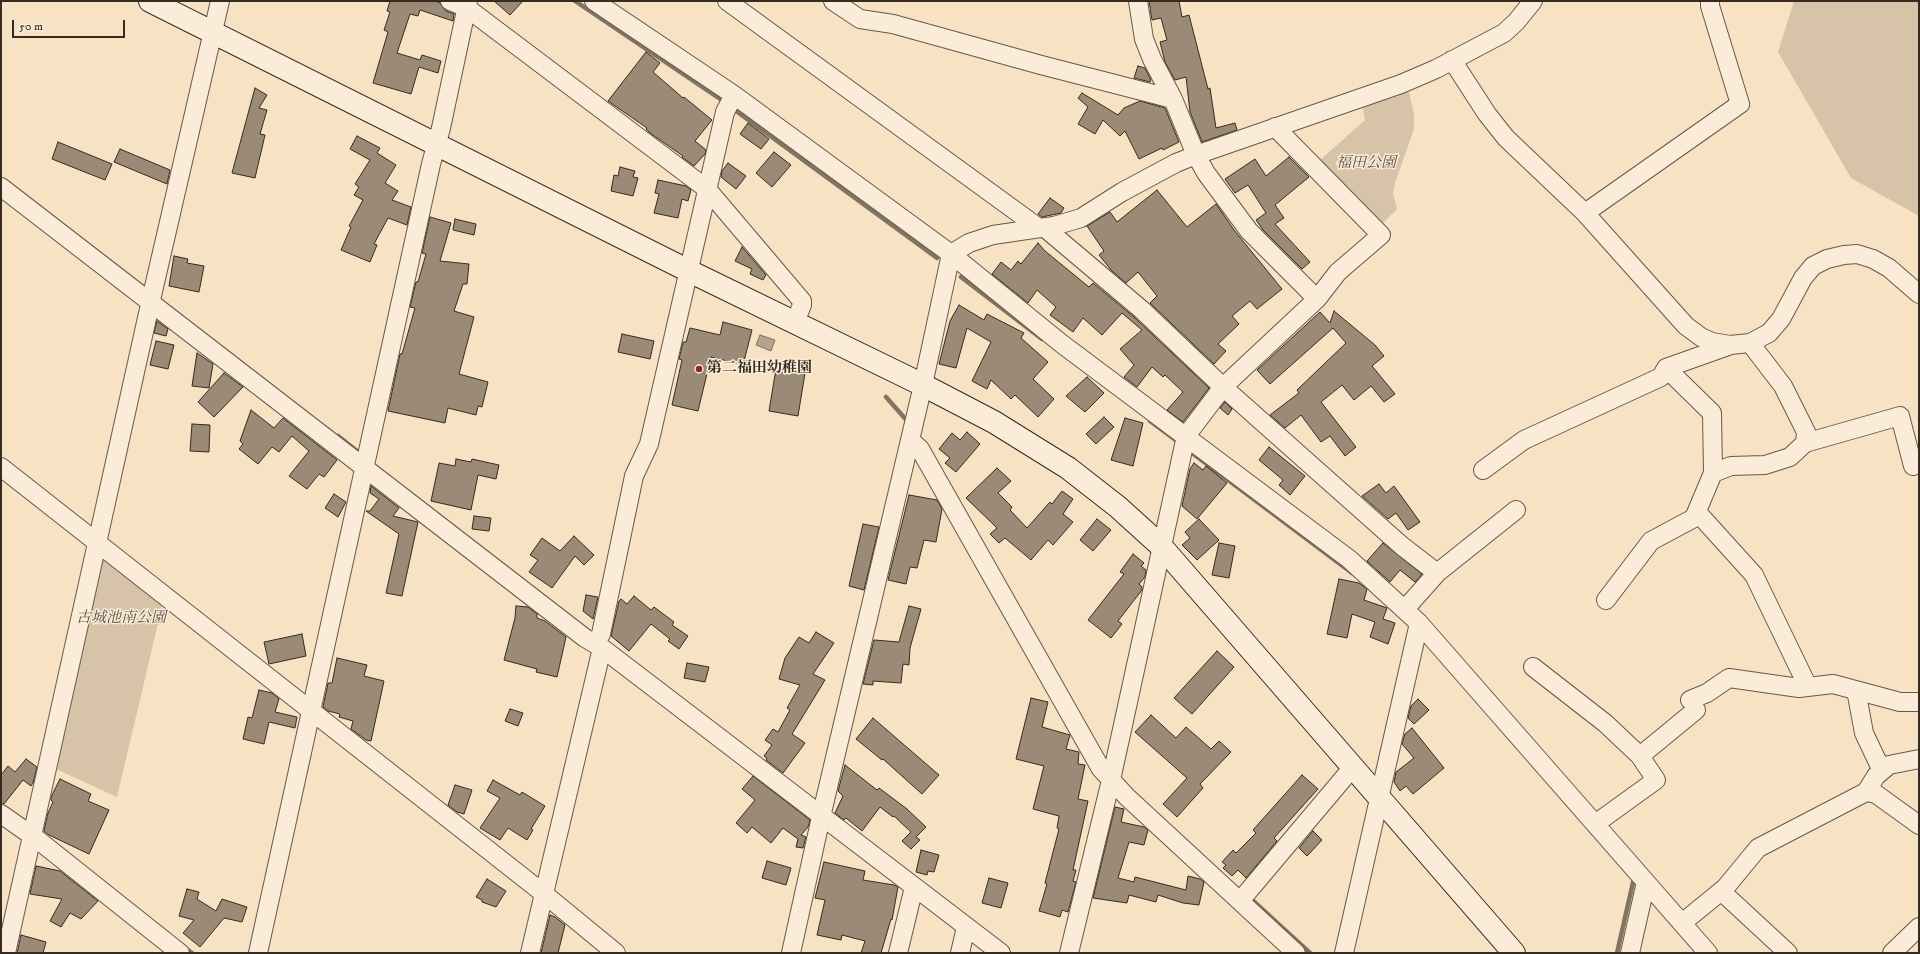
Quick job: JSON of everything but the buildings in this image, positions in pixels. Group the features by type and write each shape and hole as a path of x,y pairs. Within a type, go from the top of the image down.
{"street":[{"path":"150,1 923,385 994,422 1068,468 1118,507 1161,546 1514,953"},
{"path":"6,953 151,299 220,1"},
{"path":"450,1 468,5 708,185 802,301 802,306 795,322"},
{"path":"727,1 1042,228 1142,310 1402,546 1437,573"},
{"path":"834,1 860,19 893,24 1041,65 1174,99"},
{"path":"1138,1 1144,39 1149,52 1174,99 1196,155 1206,174 1249,231 1317,299"},
{"path":"791,953 822,812 923,385 951,254 969,244 993,235 1042,228 1081,218 1122,192 1176,163 1401,84 1504,33 1516,22 1533,1"},
{"path":"1584,213 1740,104 1710,6 1710,1"},
{"path":"601,3 731,101 951,254 1184,443 1349,559 1405,609 1417,630 1596,824 1708,953"},
{"path":"258,953 308,709 436,144 442,128 468,5"},
{"path":"1452,60 1487,114 1506,138 1584,213 1686,326 1701,337 1712,342 1730,345"},
{"path":"530,953 634,476 649,444 708,185 731,101"},
{"path":"1069,953 1112,775 1184,443 1224,386 1317,299 1338,272 1381,235 1275,127"},
{"path":"1,187 151,299 363,462 578,633 599,641 822,812 914,887 1001,953"},
{"path":"1483,470 1524,440 1661,377 1666,368 1730,345 1750,342 1769,333 1781,319 1803,278 1813,266 1828,259 1844,255 1857,254 1873,259 1889,268 1919,294"},
{"path":"1750,342 1783,386 1806,432 1805,443"},
{"path":"1606,600 1651,541 1694,518 1714,473 1712,413 1666,368"},
{"path":"1714,473 1731,466 1765,465 1790,457 1805,443 1900,416 1913,466"},
{"path":"912,432 920,449 1101,769 1112,775 1127,797 1244,896 1296,953"},
{"path":"1,467 543,893 616,953"},
{"path":"1405,609 1437,573 1516,510"},
{"path":"1697,512 1754,575 1808,687"},
{"path":"1344,953 1417,630"},
{"path":"1533,667 1605,723 1640,756 1656,780 1596,824"},
{"path":"1640,756 1693,705 1707,693 1729,678 1787,685 1799,688 1833,684 1900,702 1919,702"},
{"path":"1856,690 1864,733 1882,771"},
{"path":"1682,923 1721,891 1758,848 1866,792 1876,776 1889,765 1919,759"},
{"path":"1244,896 1353,768"},
{"path":"1866,792 1876,794 1919,825"},
{"path":"1898,810 1911,809 1919,811"},
{"path":"1,814 32,831 180,953"},
{"path":"1630,953 1646,882"},
{"path":"898,953 914,887"},
{"path":"1721,891 1788,953"},
{"path":"960,953 966,927"},
{"path":"1892,953 1919,928"}],"green space":[{"path":"1794,1 1919,1 1919,216 1851,178 1778,52"},
{"name":"福田公園","path":"1405,89 1409,92 1414,115 1414,129 1395,183 1393,193 1397,209 1379,227 1318,162 1365,120 1362,104"},
{"name":"古城池南公園","path":"103,555 163,602 117,797 56,769"}],"shaded area":[{"path":"760,335 775,340 771,351 756,345"}],"waterway":[{"path":"575,1 726,103"},
{"path":"732,108 937,258"},
{"path":"961,277 1042,339"},
{"path":"886,397 909,423"},
{"path":"1150,421 1181,444"},
{"path":"338,436 362,455"},
{"path":"1188,450 1352,573"},
{"path":"1617,953 1634,878"},
{"path":"1250,898 1310,953"},
{"path":"184,947 192,953"}],"place":[{"name":"第二福田幼稚園","path":"699,369"}]}
